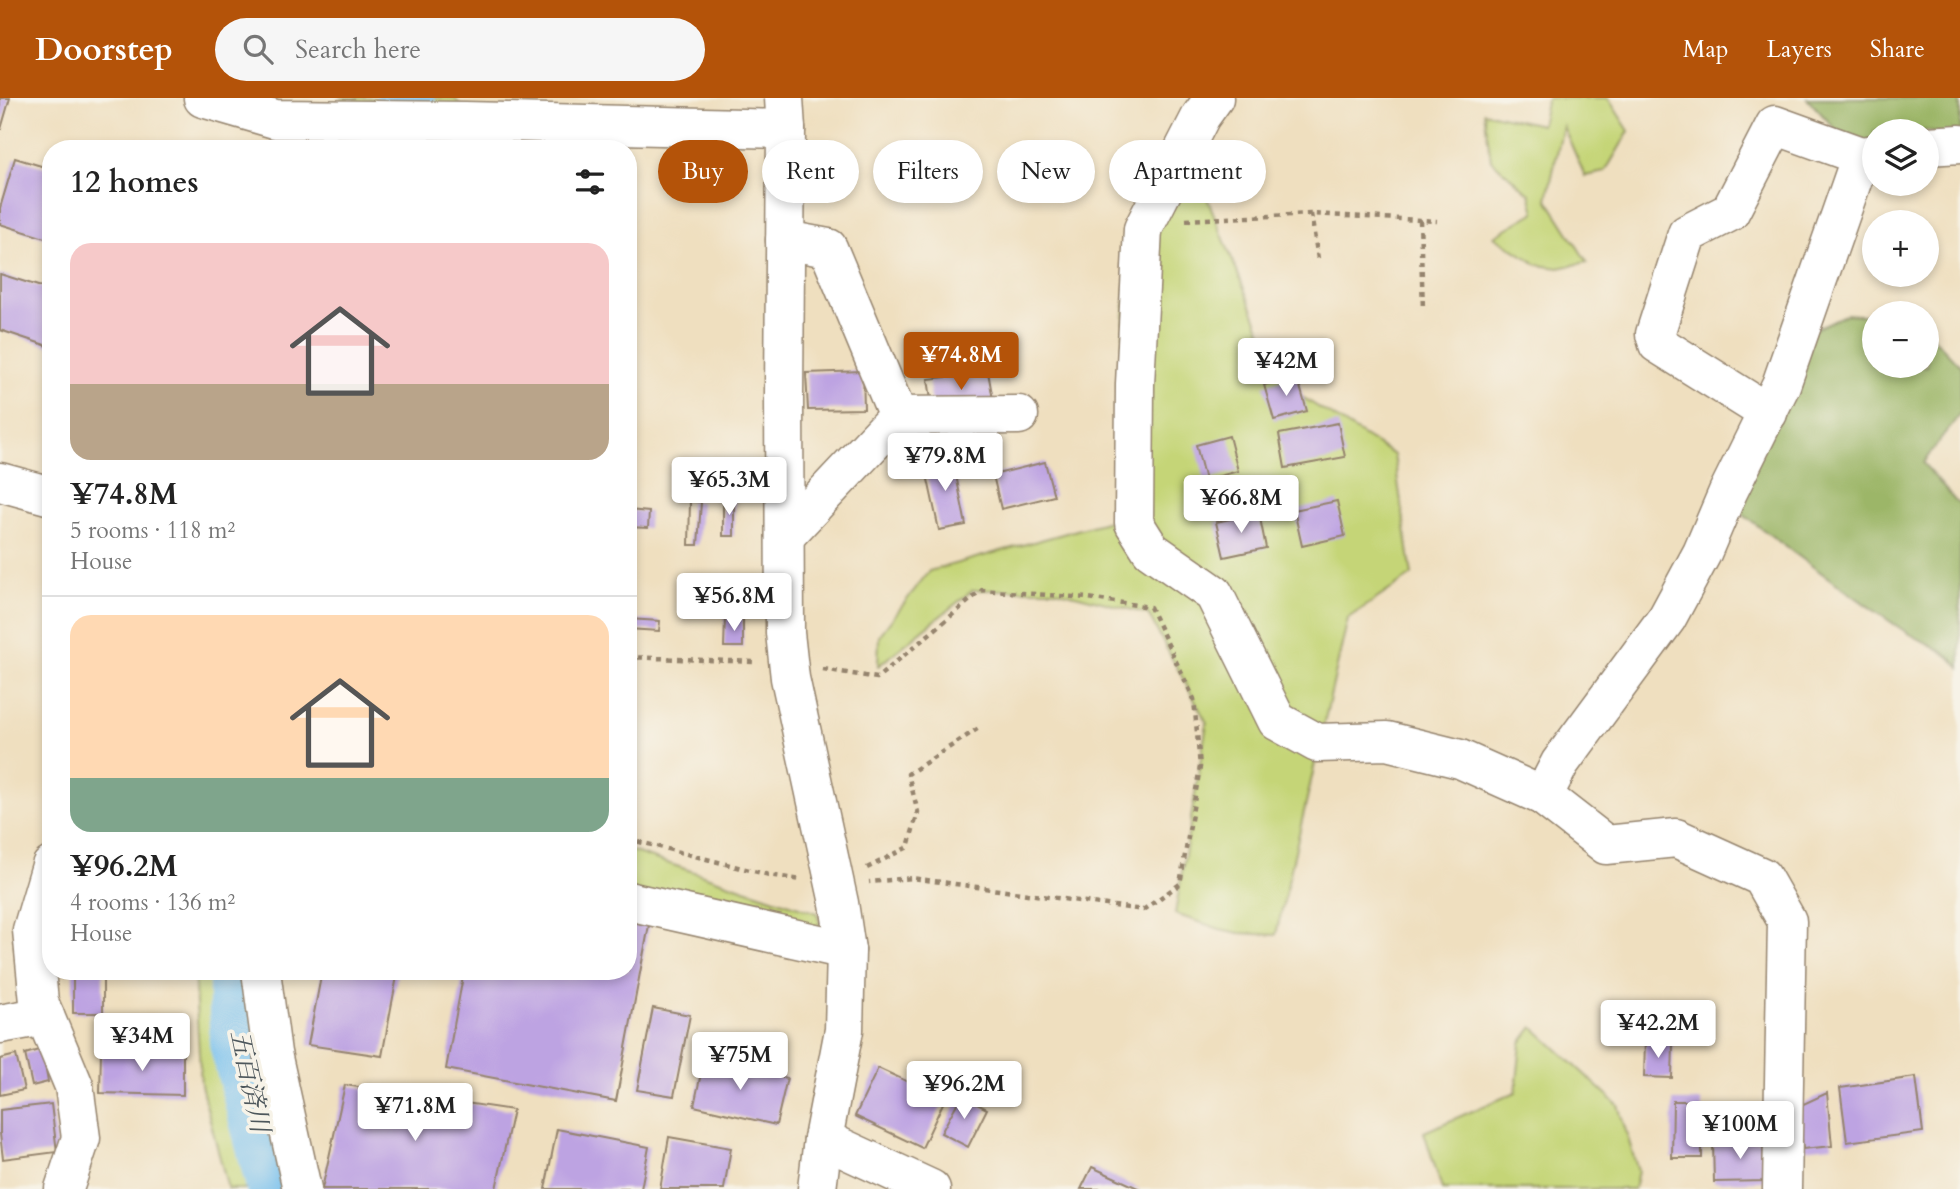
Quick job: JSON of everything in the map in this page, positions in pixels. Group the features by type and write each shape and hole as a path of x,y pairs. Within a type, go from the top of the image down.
{"street":[{"path":"203,98 271,134 361,134 465,121 785,114 785,633 846,950 844,1030 823,1139 817,1189"},
{"path":"1214,98 1201,116 1143,229 1135,384 1134,523 1151,550 1214,594 1276,721 1317,743 1387,741 1460,759 1543,796 1606,845 1676,838 1762,877 1787,921 1783,1189"},
{"path":"1768,413 1658,344 1655,334 1687,234 1730,212 1775,125 1862,153"},
{"path":"1939,145 1960,144"},
{"path":"1543,796 1560,763 1667,618 1702,553 1728,492 1781,385 1862,168"},
{"path":"785,240 828,248 898,416"},
{"path":"785,537 898,416 1019,415"},
{"path":"0,481 42,493"},
{"path":"42,898 33,930 39,1002 74,1086 81,1138 64,1189"},
{"path":"637,903 846,950"},
{"path":"262,980 272,1053 302,1189"},
{"path":"0,1024 45,1016"},
{"path":"823,1139 931,1189"}],"path":[{"path":"1147,221 1311,214 1437,221"},
{"path":"1311,214 1318,259"},
{"path":"1420,220 1423,309"},
{"path":"637,657 789,663 877,677 982,590 1088,598 1150,607 1194,699 1200,767 1180,884 1143,910 912,878 835,885 769,875 637,841"},
{"path":"835,885 908,847 918,812 908,774 982,726"}],"green space":[{"path":"341,98 455,98 473,140 363,140 357,119"},
{"path":"1547,98 1608,98 1629,131 1605,172 1585,176 1563,126 1547,199 1587,262 1559,268 1538,265 1494,236 1535,212 1530,194 1491,160 1484,112 1541,125"},
{"path":"1807,98 1960,98 1960,139 1939,134 1939,119 1862,119 1862,143 1847,142"},
{"path":"1166,203 1209,203 1273,360 1288,388 1394,455 1412,575 1348,618 1276,935 1239,933 1175,914 1207,723 1148,614 1056,590 973,590 878,666 879,636 929,571 1113,520 1128,249"},
{"path":"1847,314 1862,315 1862,378 1939,378 1939,344 1960,366 1960,414 1923,463 1960,504 1960,668 1948,656 1903,630 1725,501 1808,332"},
{"path":"637,853 817,913 824,938 637,893"},
{"path":"195,980 263,980 293,1189 228,1189 201,1085"},
{"path":"1533,1027 1618,1105 1638,1171 1634,1189 1442,1189 1424,1132 1516,1092 1521,1043"}],"building":[{"path":"0,98 10,98 1,129 0,129"},
{"path":"15,158 42,166 42,237 0,224 0,208"},
{"path":"0,274 42,287 42,344 0,330"},
{"path":"863,371 864,409 808,410 806,373"},
{"path":"988,372 994,405 933,412 928,379"},
{"path":"1297,376 1307,411 1274,420 1264,385"},
{"path":"1338,423 1345,457 1285,468 1279,434"},
{"path":"1229,436 1238,471 1205,480 1196,445"},
{"path":"952,455 966,525 939,530 924,461"},
{"path":"1045,462 1054,496 1001,509 993,475"},
{"path":"723,498 734,498 734,536 723,536"},
{"path":"690,501 701,502 698,545 689,545"},
{"path":"1337,501 1345,536 1302,546 1294,510"},
{"path":"637,511 649,512 648,528 637,527"},
{"path":"1259,513 1266,548 1224,557 1216,522"},
{"path":"725,618 743,618 743,647 724,647"},
{"path":"637,620 660,621 659,631 637,630"},
{"path":"637,923 649,925 616,1101 446,1069 462,980 637,980"},
{"path":"73,980 103,980 103,1013 73,1013"},
{"path":"320,980 396,980 382,1056 308,1045"},
{"path":"653,1008 690,1015 674,1096 637,1090"},
{"path":"1645,1041 1673,1043 1672,1078 1644,1077"},
{"path":"42,1049 48,1082 32,1086 25,1054"},
{"path":"101,1051 183,1052 183,1095 100,1093"},
{"path":"16,1055 24,1090 0,1095 0,1059"},
{"path":"704,1059 787,1078 776,1125 694,1106"},
{"path":"878,1068 945,1099 922,1148 855,1116"},
{"path":"1916,1077 1923,1132 1847,1142 1840,1088"},
{"path":"345,1085 513,1110 496,1189 322,1189"},
{"path":"1827,1093 1832,1146 1803,1149 1799,1106"},
{"path":"961,1096 987,1109 968,1147 941,1133"},
{"path":"1673,1101 1702,1101 1702,1158 1672,1158"},
{"path":"51,1104 57,1152 3,1159 0,1110"},
{"path":"557,1129 649,1147 641,1189 545,1189"},
{"path":"669,1137 731,1148 724,1189 660,1189"},
{"path":"1766,1140 1767,1181 1714,1182 1713,1142"},
{"path":"1092,1167 1140,1189 1081,1189"}],"waterway":[{"name":"五百済川","path":"405,98 419,140"},
{"name":"五百済川","path":"237,980 237,1042 275,1189"}]}
